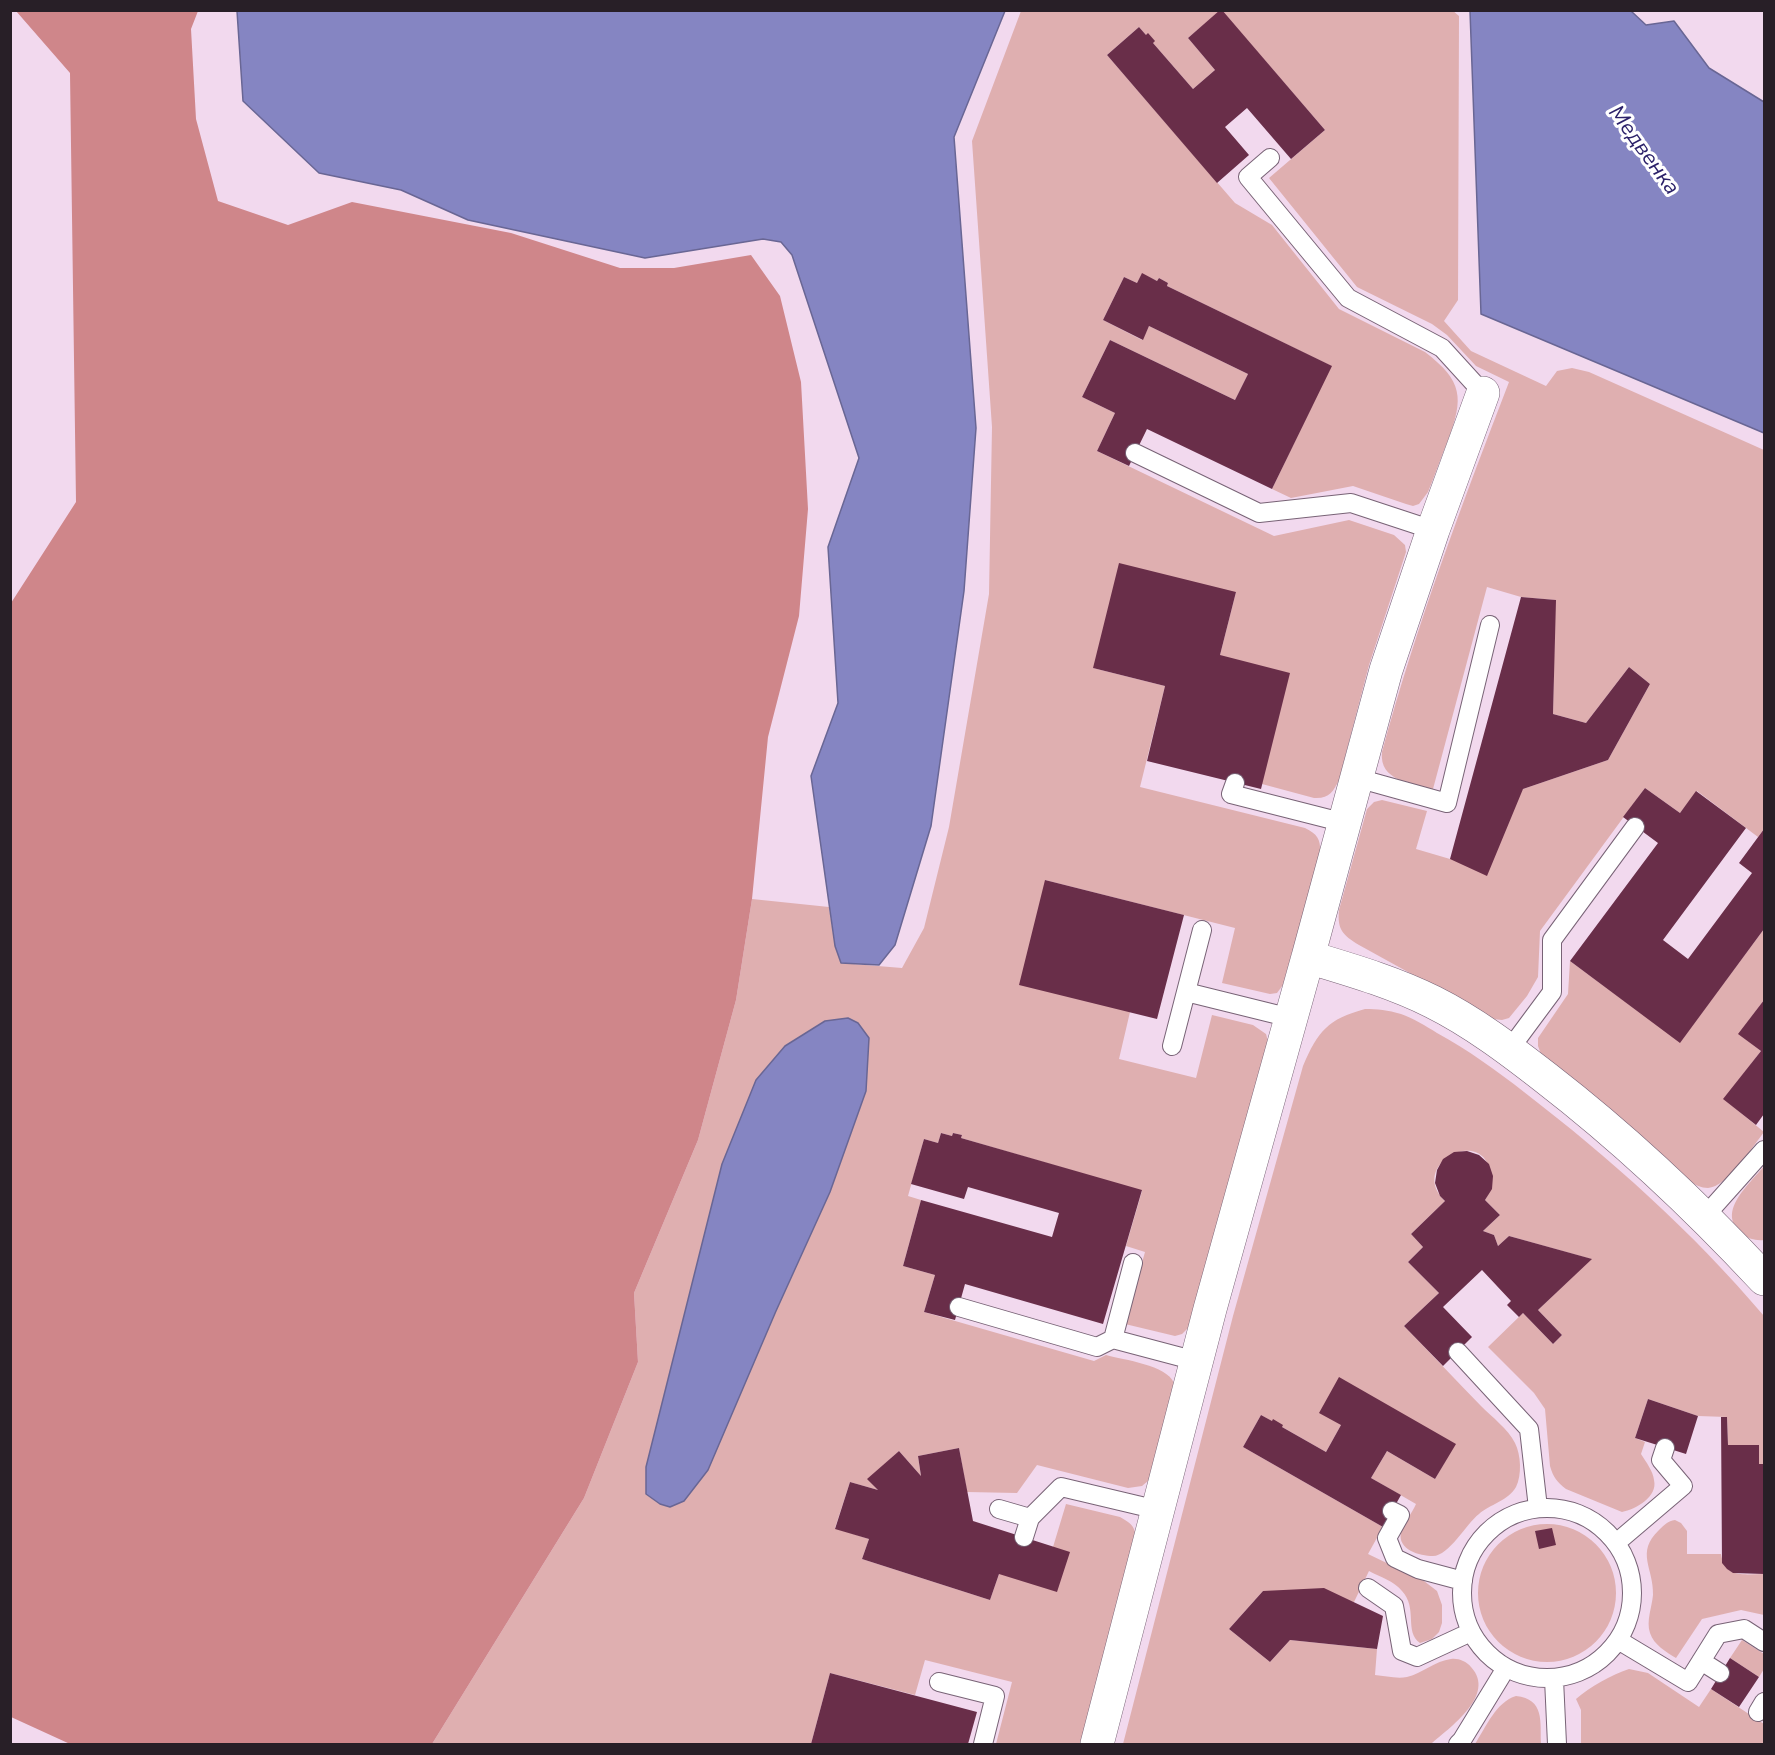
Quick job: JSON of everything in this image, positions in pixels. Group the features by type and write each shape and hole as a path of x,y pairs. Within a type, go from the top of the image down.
{"street":[{"path":"1097,1744 1196,1361 1386,670 1433,530 1484,393"},
{"path":"1308,957 1394,984 1434,1002 1478,1028 1598,1119 1761,1268"}],"lane":[{"path":"1270,158 1248,177 1348,298 1442,348 1484,393"},
{"path":"1135,453 1259,513 1351,503 1433,530"},
{"path":"1357,778 1447,803 1490,626"},
{"path":"1235,783 1232,794 1345,823"},
{"path":"1509,1050 1552,992 1552,940 1635,827"},
{"path":"1172,1046 1202,930"},
{"path":"1186,992 1291,1018"},
{"path":"1705,1216 1764,1150"},
{"path":"1113,1339 1133,1263"},
{"path":"959,1308 1097,1347 1113,1339 1196,1361"},
{"path":"1458,1352 1529,1429 1538,1508"},
{"path":"1616,1543 1683,1486 1660,1460 1665,1448"},
{"path":"1024,1537 1030,1518 1061,1487 1158,1510"},
{"path":"1538,1508 1561,1509 1582,1515 1601,1527 1616,1543 1627,1562 1632,1584 1632,1607 1626,1628 1614,1647 1598,1663 1578,1673 1554,1679 1534,1678 1506,1668 1478,1644 1467,1624 1462,1603 1463,1581 1468,1559 1481,1540 1497,1524 1516,1513 1538,1508"},
{"path":"999,1509 1030,1518"},
{"path":"1392,1511 1400,1515 1388,1538 1395,1558 1418,1569 1463,1581"},
{"path":"1368,1588 1394,1606 1389,1632 1401,1651 1417,1657 1471,1632"},
{"path":"1618,1641 1688,1682 1718,1634 1744,1629 1764,1642"},
{"path":"1701,1661 1720,1673"},
{"path":"1458,1744 1506,1668"},
{"path":"1554,1679 1557,1744"},
{"path":"939,1682 996,1696 983,1744"}],"shaded area":[{"path":"1452,10 1459,16 1458,300 1444,321 1471,351 1546,386 1557,371 1572,368 1589,372 1764,450 1764,829 1758,837 1697,791 1680,813 1645,788 1540,931 1538,977 1527,996 1509,1018 1502,1020 1493,1019 1359,945 1342,931 1339,910 1367,809 1374,802 1382,800 1427,811 1416,849 1450,859 1523,789 1608,760 1650,684 1629,667 1586,723 1553,714 1555,600 1521,597 1487,587 1433,789 1398,779 1386,769 1382,762 1382,752 1395,705 1457,519 1509,382 1476,366 1447,335 1432,324 1357,287 1269,178 1325,130 1222,11"},
{"path":"16,11 198,11 191,29 196,119 218,201 288,225 352,202 511,233 620,268 674,268 751,255 780,296 801,382 808,509 799,616 768,737 752,899 736,1000 698,1140 634,1293 638,1362 584,1498 432,1744 70,1744 11,1717 11,603 76,502 70,73"},
{"path":"1021,11 1220,11 1188,38 1215,70 1193,89 1139,27 1107,55 1235,203 1272,225 1339,309 1425,352 1438,362 1453,382 1458,401 1448,440 1428,492 1419,504 1413,506 1353,486 1291,498 1272,489 1331,366 1167,286 1168,283 1159,278 1157,281 1142,274 1137,283 1124,277 1103,320 1142,340 1149,326 1248,374 1235,400 1110,340 1082,397 1115,413 1097,451 1274,536 1349,520 1394,535 1405,545 1406,552 1369,665 1339,780 1327,796 1314,798 1262,784 1220,655 1236,592 1093,668 1165,686 1140,787 1305,828 1313,832 1320,844 1320,853 1283,985 1277,993 1270,994 1222,983 1235,928 1045,880 1130,1012 1119,1059 1196,1078 1212,1015 1253,1025 1266,1034 1268,1041 1188,1328 1182,1334 1175,1336 1125,1324 1145,1252 1126,1246 1142,1191 961,1138 962,1135 953,1133 952,1136 941,1133 938,1143 924,1139 908,1196 921,1200 903,1266 935,1275 924,1312 1094,1361 1106,1355 1144,1364 1163,1372 1174,1383 1149,1480 1142,1486 1128,1488 1037,1465 1017,1493 967,1492 959,1448 918,1456 921,1476 899,1451 868,1479 878,1490 850,1482 835,1528 869,1539 862,1559 990,1600 999,1574 1053,1547 1066,1504 1120,1517 1129,1523 1135,1532 1082,1744 996,1744 1012,1682 925,1660 915,1695 830,1673 811,1744 432,1744 584,1498 638,1362 634,1293 698,1140 736,1000 752,899 829,907 835,946 841,963 902,968 924,928 949,827 989,594 992,427 972,141","holes":["825,1021 866,1091 830,1192 776,1311 756,1080 785,1046"]},
{"path":"1764,929 1764,1000 1739,1034 1761,1051 1724,1099 1764,1132 1731,1174 1715,1186 1703,1187 1690,1181 1541,1054 1538,1038 1568,994 1570,961 1680,1042"},
{"path":"1365,1009 1387,1011 1410,1018 1460,1046 1503,1076 1619,1170 1680,1226 1737,1285 1764,1316 1764,1464 1759,1464 1759,1445 1728,1445 1727,1417 1698,1416 1648,1399 1635,1438 1645,1442 1641,1454 1654,1480 1653,1492 1645,1501 1622,1512 1566,1489 1560,1484 1550,1466 1545,1409 1534,1393 1488,1347 1523,1313 1553,1344 1562,1335 1538,1310 1591,1259 1509,1236 1498,1246 1494,1235 1483,1231 1500,1215 1485,1200 1489,1190 1490,1173 1485,1159 1475,1152 1463,1151 1451,1155 1441,1163 1435,1174 1436,1187 1445,1201 1411,1234 1423,1247 1408,1262 1439,1293 1404,1326 1512,1438 1520,1459 1516,1487 1504,1499 1479,1514 1445,1551 1439,1555 1422,1555 1406,1548 1401,1538 1402,1529 1416,1504 1371,1478 1387,1451 1435,1479 1455,1444 1341,1425 1326,1452 1261,1415 1243,1447 1383,1527 1368,1554 1424,1581 1437,1591 1442,1605 1442,1623 1439,1632 1432,1639 1420,1643 1413,1633 1407,1598 1391,1582 1369,1571 1354,1602 1263,1591 1229,1629 1270,1662 1290,1640 1377,1649 1375,1675 1399,1678 1418,1673 1445,1660 1459,1660 1471,1667 1477,1678 1478,1689 1475,1699 1468,1710 1431,1744 1123,1744 1233,1316 1303,1066 1319,1035 1326,1028 1342,1017"},
{"path":"1764,1166 1764,1240 1758,1240 1742,1234 1732,1217 1738,1198"},
{"path":"1675,1520 1681,1523 1687,1531 1687,1554 1721,1554 1723,1562 1731,1571 1743,1574 1764,1574 1764,1615 1741,1610 1702,1619 1676,1658 1657,1645 1650,1633 1649,1619 1653,1585 1647,1561 1648,1546 1652,1538 1664,1525"},
{"path":"1547,1524 1573,1529 1596,1544 1611,1567 1616,1593 1611,1619 1596,1642 1573,1657 1547,1662 1521,1657 1498,1642 1483,1619 1478,1593 1483,1567 1498,1544 1521,1529"},
{"path":"1742,1640 1764,1654 1764,1669 1759,1677 1730,1658"},
{"path":"1629,1669 1648,1673 1699,1707 1711,1689 1764,1724 1764,1744 1581,1744 1581,1710 1576,1699 1601,1682"},
{"path":"1516,1696 1525,1698 1536,1707 1540,1720 1541,1744 1475,1744 1497,1709"}],"water":[{"path":"237,11 1005,11 954,137 976,428 964,591 931,826 895,945 879,965 841,963 835,946 811,776 838,703 828,547 859,458 792,255 781,242 763,239 645,258 468,220 401,190 319,173 243,101"},
{"name":"Медвенка","path":"1470,11 1631,11 1646,25 1674,21 1709,68 1764,102 1764,433 1481,314"},
{"path":"848,1018 858,1023 869,1038 866,1091 830,1192 708,1470 684,1501 670,1507 660,1504 646,1494 646,1467 722,1164 756,1080 785,1046 825,1021"}],"building":[{"path":"1220,10 1325,130 1291,159 1247,108 1225,127 1249,155 1217,183 1107,55 1139,27 1155,41 1153,43 1193,89 1215,70 1188,38"},
{"path":"1142,273 1157,281 1159,278 1168,283 1167,286 1332,366 1272,489 1147,429 1129,466 1097,451 1115,413 1082,397 1110,340 1235,400 1248,374 1149,326 1143,340 1103,320 1124,277 1137,283"},
{"path":"1119,563 1236,592 1220,655 1290,673 1261,789 1147,761 1165,686 1093,668"},
{"path":"1521,597 1556,600 1553,714 1586,723 1629,667 1650,684 1608,760 1523,789 1487,876 1450,859"},
{"path":"1645,788 1680,813 1696,791 1746,828 1663,940 1688,959 1752,873 1739,863 1764,829 1764,929 1680,1043 1570,961 1658,843 1623,817"},
{"path":"1045,880 1184,915 1157,1019 1019,985"},
{"path":"1764,1000 1764,1114 1756,1125 1723,1099 1761,1051 1738,1034"},
{"path":"941,1133 952,1136 953,1133 962,1135 961,1138 1142,1190 1103,1324 965,1284 955,1320 924,1312 935,1275 903,1266 921,1200 1052,1237 1059,1213 968,1187 964,1199 911,1184 924,1139 938,1143"},
{"path":"1467,1151 1479,1155 1489,1164 1493,1176 1492,1189 1485,1200 1500,1215 1483,1231 1494,1235 1498,1246 1509,1236 1592,1259 1538,1310 1562,1335 1553,1344 1523,1313 1519,1317 1507,1305 1511,1301 1482,1270 1443,1307 1472,1337 1443,1366 1404,1326 1439,1293 1408,1262 1423,1247 1411,1234 1445,1201 1440,1196 1435,1183 1437,1170 1443,1159 1454,1152"},
{"path":"1339,1377 1456,1444 1435,1479 1387,1451 1371,1478 1401,1495 1383,1527 1243,1447 1261,1415 1272,1421 1273,1419 1283,1425 1282,1427 1326,1452 1341,1425 1319,1413"},
{"path":"1648,1399 1698,1416 1686,1454 1635,1438"},
{"path":"1721,1417 1727,1417 1728,1445 1759,1445 1759,1464 1764,1464 1764,1574 1733,1573 1722,1563"},
{"path":"959,1448 973,1521 1070,1552 1057,1592 999,1574 990,1600 862,1559 869,1539 835,1529 850,1482 878,1490 867,1479 899,1451 921,1476 918,1456"},
{"path":"1552,1528 1556,1545 1539,1549 1535,1531"},
{"path":"1324,1588 1383,1616 1377,1649 1290,1640 1270,1662 1229,1629 1263,1591"},
{"path":"1730,1658 1759,1677 1739,1707 1711,1689"},
{"path":"830,1673 977,1712 968,1744 811,1744"}]}
